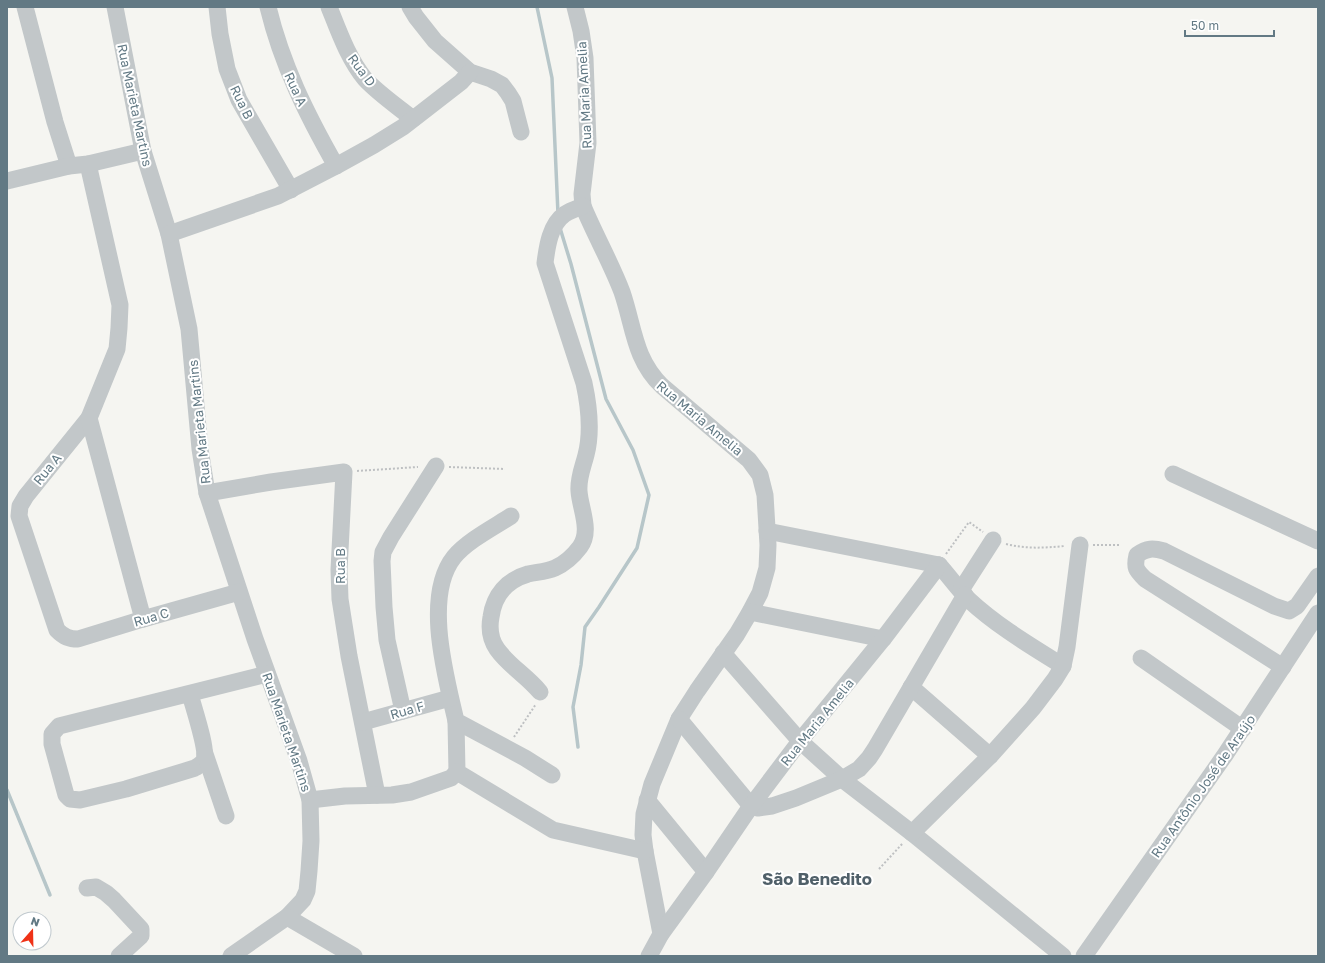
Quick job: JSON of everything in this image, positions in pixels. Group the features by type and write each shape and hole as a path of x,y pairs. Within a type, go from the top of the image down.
{"street":[{"path":"25,7 55,122 69,166"},
{"name":"Rua Marieta Martins","path":"115,7 143,151 169,234 189,329 200,449 207,494 267,674 301,767 310,800 311,841 307,891 303,900 287,916 231,956"},
{"name":"Rua B","path":"217,7 220,34 227,69 239,100 291,190"},
{"name":"Rua A","path":"268,7 274,32 291,79 336,166"},
{"name":"Rua D","path":"329,7 347,50 364,78 413,119"},
{"path":"410,7 435,42 470,72 491,79 502,85 513,101 521,132"},
{"name":"Rua Maria Amelia","path":"574,7 581,31 585,58 588,143 582,194 583,206 622,292 638,351 653,378 749,460 760,475 765,494 768,545 767,568 760,593 750,612 679,719 657,771 647,800 644,814 643,835 661,934"},
{"path":"169,234 278,196 374,146 413,119 461,82 470,72"},
{"path":"7,181 69,166 88,164 143,151"},
{"name":"Rua A","path":"63,636 58,630 19,516 20,506 26,496 89,418 117,349 120,305 88,164"},
{"path":"540,692 497,649 491,637 490,621 492,606 498,594 516,579 529,574 556,568 568,560 581,546 584,540 585,525 579,490 579,480 588,443 588,402 584,383 545,263 548,246 554,227 565,214 583,206"},
{"path":"89,418 143,619"},
{"path":"403,712 387,640 384,607 383,552 436,466"},
{"name":"Rua B","path":"207,494 264,483 344,472 338,570 340,599 349,656 377,795"},
{"path":"1173,474 1318,541"},
{"path":"310,800 345,796 401,794 416,791 451,778 456,772 456,721 442,656 439,622 440,594 444,576 455,556 482,534 511,516"},
{"path":"767,531 939,565 977,606 1008,630 1063,666"},
{"path":"679,719 751,806 758,808 772,806 796,798 851,775 869,758 911,687 993,540"},
{"path":"912,833 990,756 1033,708 1063,666 1067,647 1080,545"},
{"path":"1283,667 1145,579 1138,572 1135,565 1137,555 1144,550 1153,548 1164,551 1274,606 1289,611 1297,606 1318,576"},
{"name":"Rua Maria Amelia","path":"649,956 661,934 751,806 800,741 883,639 939,565"},
{"name":"Rua C","path":"63,636 70,639 78,639 239,592"},
{"path":"750,612 883,639"},
{"name":"Rua Antônio José de Araújo","path":"1084,956 1242,729 1318,613"},
{"path":"723,653 800,741 842,779 912,833 1063,956"},
{"path":"1140,658 1242,729"},
{"path":"190,694 205,748 204,760 201,764 195,768 126,789 80,800 70,799 66,795 52,744 52,734 60,726 267,674"},
{"path":"911,687 990,756"},
{"name":"Rua F","path":"363,722 450,698"},
{"path":"456,721 552,775"},
{"path":"205,754 226,816"},
{"path":"456,772 553,830 645,851"},
{"path":"647,800 706,872"},
{"path":"87,888 96,887 106,893 141,929 141,936 119,956"},
{"path":"287,916 354,956"}],"path":[{"path":"939,565 969,522"},
{"path":"993,540 1019,547 1031,548 1080,545 1120,545"},
{"path":"506,748 533,709 539,698 540,692"},
{"path":"879,869 912,833"}],"waterway":[{"path":"537,7 552,78 558,214"},
{"path":"560,228 571,264 606,399 633,450 649,495 637,548 585,627 581,665 573,707 578,747"},
{"path":"7,790 50,895"}],"district":[{"name":"São Benedito","path":"817,879"}]}
